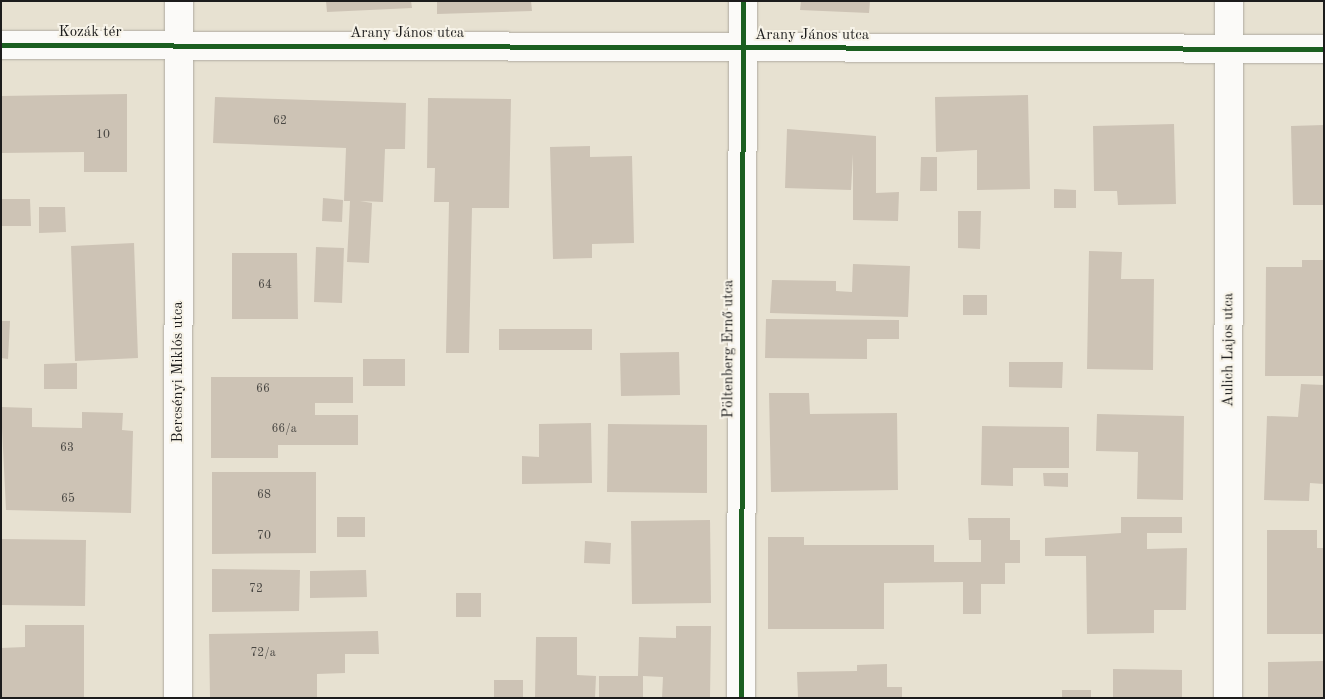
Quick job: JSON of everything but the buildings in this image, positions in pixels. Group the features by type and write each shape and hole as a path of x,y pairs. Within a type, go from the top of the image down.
{"street":[{"path":"179,1 179,46"},
{"name":"Pöltenberg Ernő utca","path":"741,698 743,1"},
{"name":"Aulich Lajos utca","path":"1228,698 1229,1"},
{"name":"Kozák tér","path":"1,45 179,46"},
{"name":"Arany János utca","path":"179,46 1229,51 1324,49"},
{"name":"Bercsényi Miklós utca","path":"178,698 179,46"}],"cycle path":[{"path":"741,698 743,1"},
{"path":"1,45 1324,49"}]}
